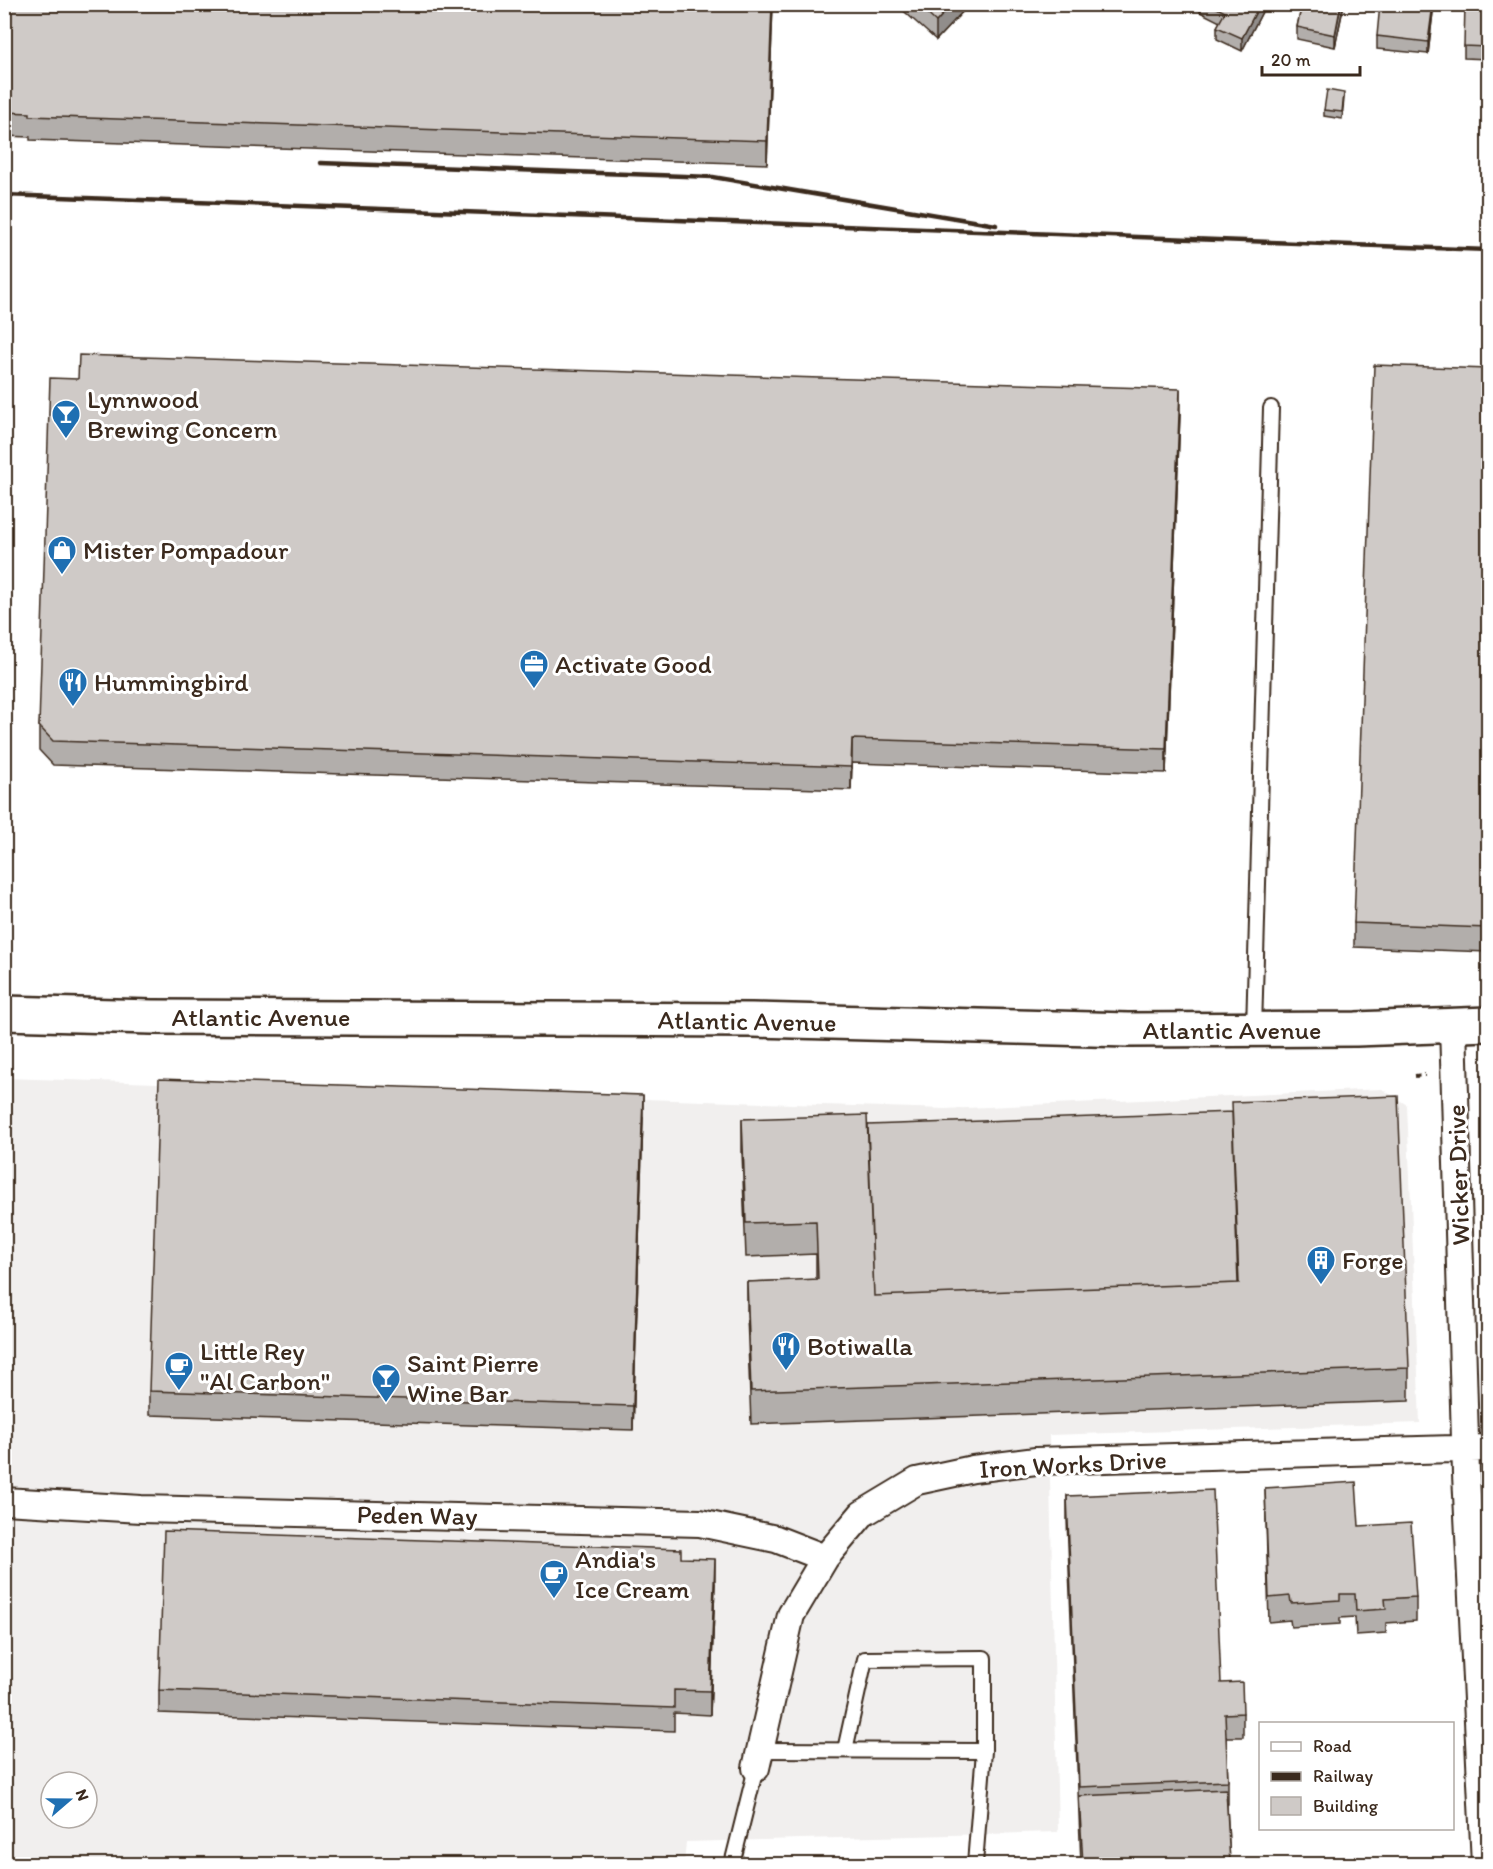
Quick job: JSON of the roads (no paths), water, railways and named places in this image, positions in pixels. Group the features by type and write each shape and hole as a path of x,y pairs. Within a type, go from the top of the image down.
{"main road":[{"name":"Atlantic Avenue","path":"4,1014 152,1017 752,1020 1254,1030 1488,1024"}],"street":[{"name":"Wicker Drive","path":"1453,1025 1477,1448 1485,1864"},
{"name":"Iron Works Drive","path":"758,1759 791,1615 825,1558 862,1514 917,1481 973,1469 1036,1461 1477,1448"},
{"name":"Peden Way","path":"4,1501 141,1509 700,1523 776,1539 825,1558"}],"lane":[{"path":"1254,1030 1271,408"},
{"path":"845,1750 865,1659 984,1658 984,1751 975,1864"},
{"path":"732,1864 758,1759 845,1750 984,1751"}],"railway":[{"path":"320,163 713,177 996,225"},
{"path":"4,195 1488,250"}],"place":[{"name":"Lynnwood Brewing Concern","path":"66,440"},
{"name":"Mister Pompadour","path":"62,576"},
{"name":"Activate Good","path":"534,690"},
{"name":"Hummingbird","path":"73,708"},
{"name":"Forge","path":"1321,1286"},
{"name":"Botiwalla","path":"786,1372"},
{"name":"Little Rey \"Al Carbon\"","path":"179,1392"},
{"name":"Saint Pierre Wine Bar","path":"386,1404"},
{"name":"Andia's Ice Cream","path":"554,1600"}]}
